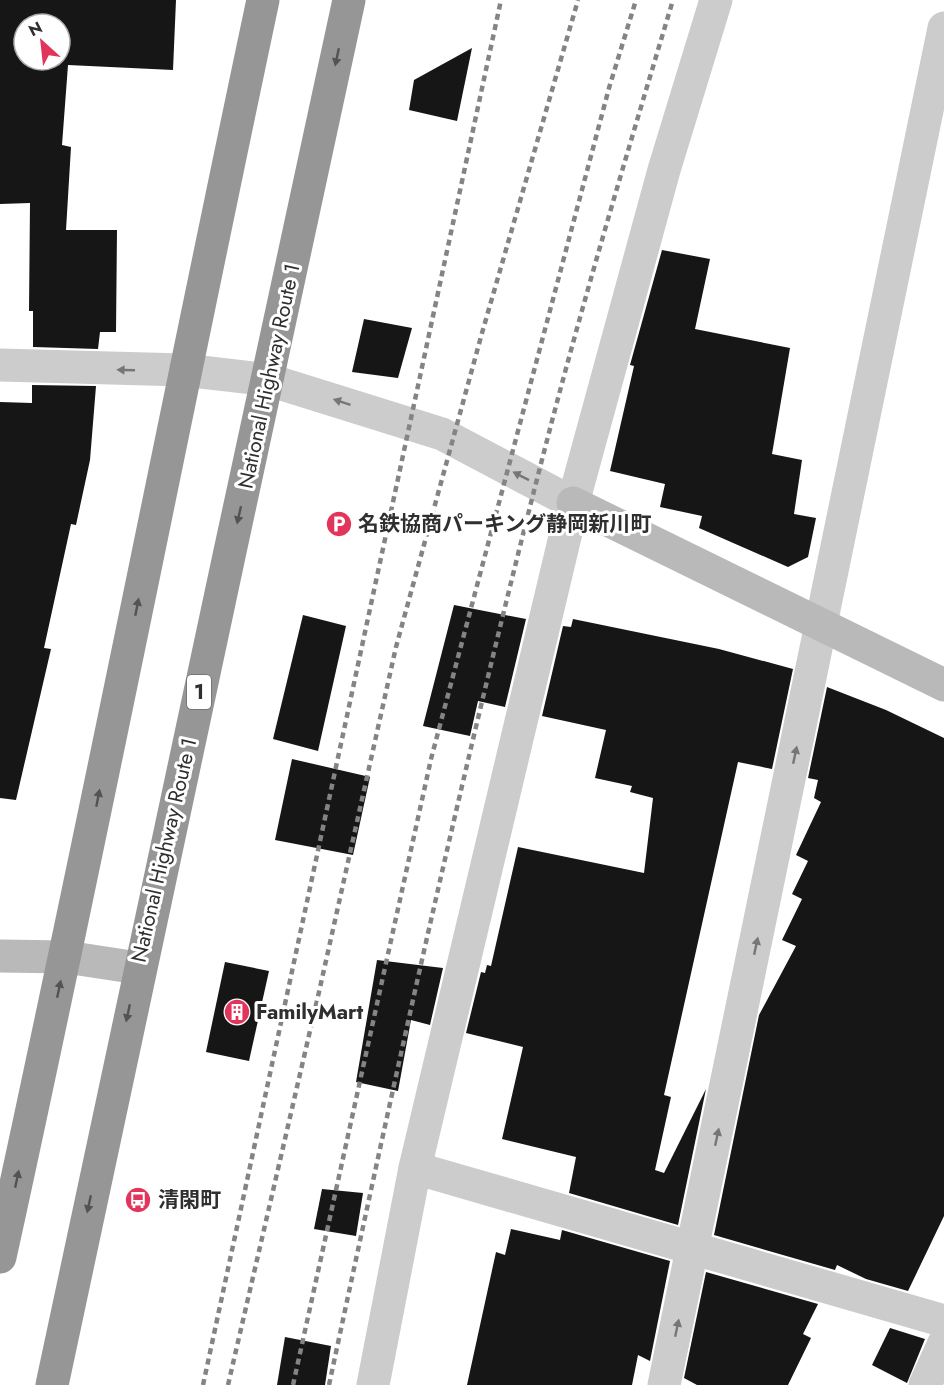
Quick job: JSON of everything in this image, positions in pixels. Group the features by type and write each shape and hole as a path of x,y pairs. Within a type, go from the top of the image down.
{"highway":[{"path":"0,1257 66,957 184,370 263,0"},
{"name":"National Highway Route 1","path":"52,1385 138,968 269,380 349,0"}],"street":[{"path":"373,1385 416,1168 573,503 664,170 716,0"},
{"path":"664,1385 938,82 944,28"},
{"path":"0,365 184,370 269,380 442,434 573,503 944,685"},
{"path":"0,956 66,957 138,968"},
{"path":"416,1168 944,1321"},
{"path":"925,1385 944,1343"}],"building":[{"path":"0,0 176,0 173,70 72,65 72,12 12,12 12,72 67,72 62,145 71,147 66,230 117,230 116,332 100,332 98,349 33,347 33,311 29,311 30,203 0,204"},
{"path":"472,48 457,121 409,110 414,80"},
{"path":"662,250 710,259 695,329 790,348 772,454 802,460 794,514 816,518 808,557 788,567 699,528 702,516 660,507 665,484 610,471 634,366 630,365"},
{"path":"364,319 412,328 398,378 352,372"},
{"path":"32,385 96,386 90,460 76,525 71,524 44,648 51,649 16,800 0,798 0,402 32,403"},
{"path":"454,605 526,619 505,707 478,701 470,736 423,726"},
{"path":"303,615 346,626 318,751 273,739"},
{"path":"573,619 719,649 793,669 772,769 738,762 664,1095 671,1097 655,1170 664,1173 706,1089 678,1225 569,1193 576,1157 502,1139 523,1047 466,1033 481,972 485,973 487,965 491,966 518,847 644,873 653,798 630,792 632,786 595,778 606,730 542,716 563,626 571,627"},
{"path":"827,687 886,710 944,738 944,1216 908,1291 866,1279 837,1265 835,1270 714,1235 759,1015 796,946 782,940 802,899 792,894 808,861 796,855 821,802 814,798 818,780 808,778"},
{"path":"292,759 370,777 353,855 275,840"},
{"path":"377,960 443,968 430,1025 411,1020 398,1091 356,1082"},
{"name":"FamilyMart","path":"225,962 269,971 249,1061 206,1052"},
{"path":"322,1189 363,1193 356,1236 314,1229"},
{"path":"511,1229 560,1240 562,1230 670,1261 650,1361 638,1355 632,1385 467,1385 496,1252 505,1255"},
{"path":"706,1272 818,1304 803,1334 811,1338 788,1385 697,1385 684,1378"},
{"path":"890,1328 925,1339 907,1383 872,1365"},
{"path":"285,1337 331,1346 325,1385 277,1385"}],"railway":[{"path":"203,1385 501,0"},
{"path":"228,1385 396,647 482,333 578,0"},
{"path":"293,1385 431,759 609,88 636,0"},
{"path":"329,1385 435,902 521,541 581,315 673,0"}],"place":[{"name":"名鉄協商パーキング静岡新川町","path":"339,524"},
{"name":"FamilyMart","path":"237,1012"},
{"name":"清閑町","path":"138,1200"}]}
